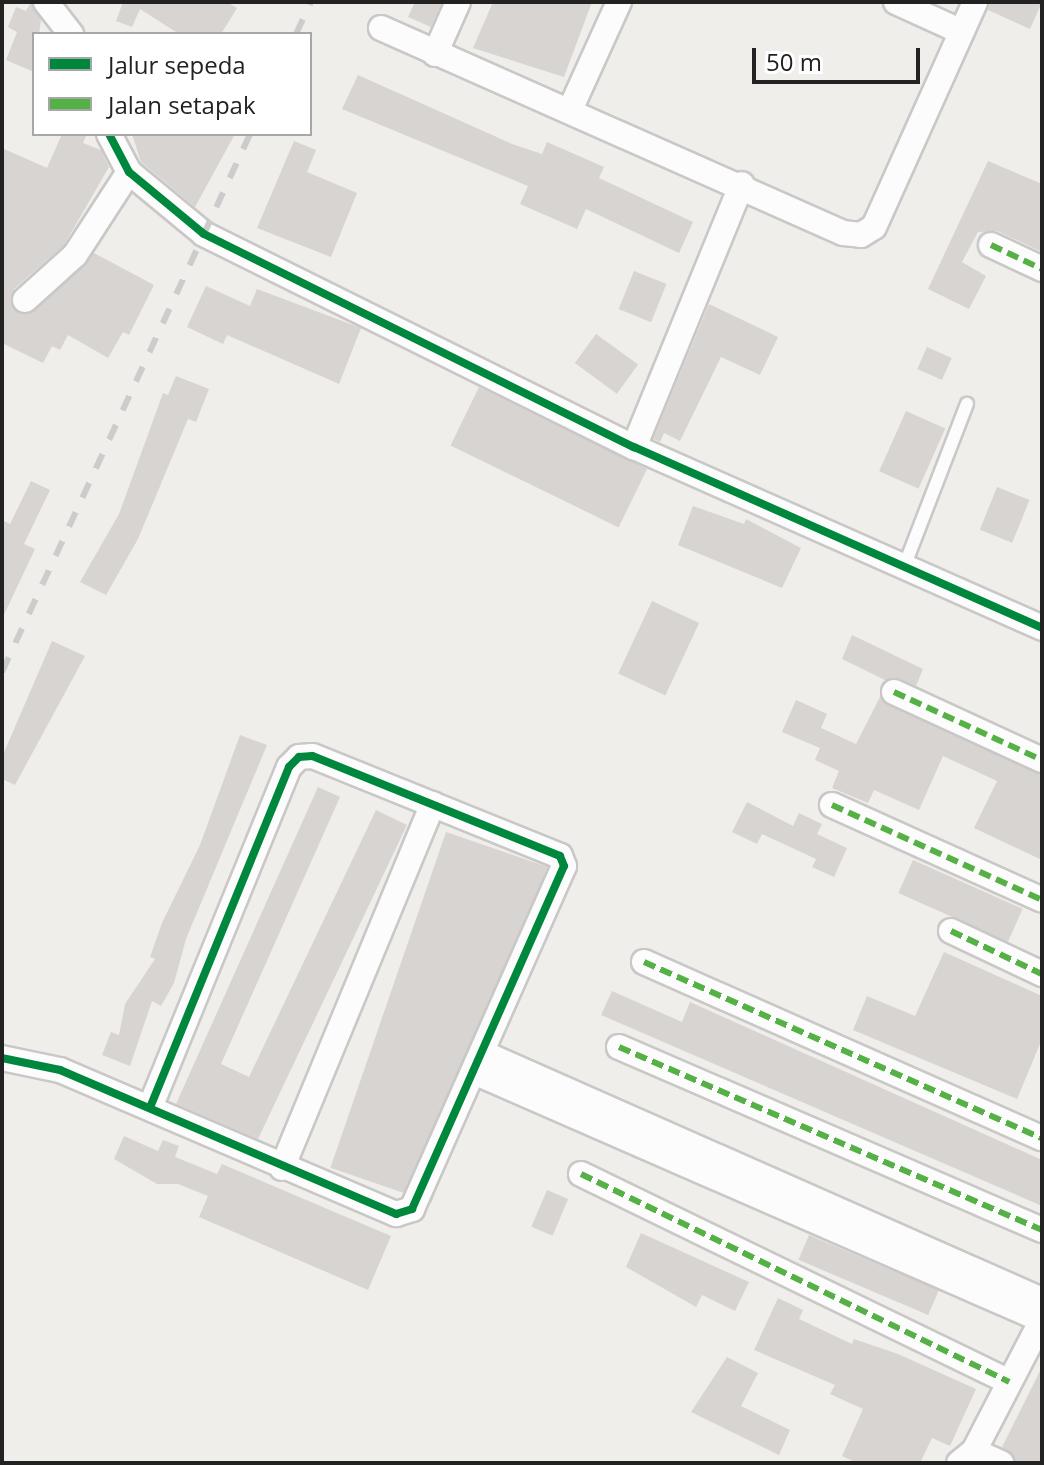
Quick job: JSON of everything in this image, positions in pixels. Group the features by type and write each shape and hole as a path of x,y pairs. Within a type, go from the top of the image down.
{"street":[{"path":"46,2 69,32"},
{"path":"435,54 458,2"},
{"path":"570,110 619,2"},
{"path":"896,2 962,32"},
{"path":"381,28 435,54 742,184 843,233 868,232 975,2"},
{"path":"110,136 129,172 204,234 634,447 1042,628"},
{"path":"25,300 75,255 129,172"},
{"path":"634,447 742,184"},
{"path":"991,245 1042,269"},
{"path":"894,692 1042,760"},
{"path":"2,1058 60,1070 150,1107 282,1168 396,1214 412,1209 564,866 554,851 312,756 299,757 289,767 150,1107"},
{"path":"282,1168 433,804"},
{"path":"832,805 1042,900"},
{"path":"951,931 1042,974"},
{"path":"644,962 1042,1138"},
{"path":"619,1047 1042,1230"},
{"path":"478,1062 1042,1300"},
{"path":"478,1062 1042,1320 967,1457 1001,1463"},
{"path":"581,1174 1009,1382"}],"lane":[{"path":"904,567 967,404"}],"building":[{"path":"31,2 41,20 39,32 32,32 32,71 6,60 17,32 8,27 16,7 26,11"},
{"path":"123,2 227,2 237,8 222,32 176,32 140,9 132,27 116,21"},
{"path":"415,2 442,2 431,27 408,17"},
{"path":"493,2 592,2 564,77 473,48"},
{"path":"990,2 1042,2 1030,29 988,10"},
{"path":"358,75 512,144 542,154 547,142 604,167 599,178 693,222 679,253 586,209 577,229 520,204 528,186 342,109"},
{"path":"61,136 86,136 83,143 101,150 109,167 64,245 14,289 13,309 35,311 94,253 154,285 129,335 123,332 108,358 68,335 60,350 52,346 43,363 2,343 2,148 47,168"},
{"path":"133,136 234,136 195,207 141,162"},
{"path":"294,141 316,150 307,172 357,193 331,257 257,228"},
{"path":"988,161 1042,184 1042,252 997,231 978,232 962,262 986,276 969,309 928,289"},
{"path":"634,271 666,284 651,322 619,309"},
{"path":"206,286 250,306 257,289 361,328 339,384 227,335 223,344 187,327"},
{"path":"709,304 778,337 760,375 721,357 680,441 664,433 660,442 653,439"},
{"path":"596,334 638,365 617,394 575,363"},
{"path":"927,347 952,358 942,380 917,369"},
{"path":"176,376 209,389 196,422 188,419 138,539 106,595 80,582 119,514 163,393 168,395"},
{"path":"479,387 647,469 619,527 451,445"},
{"path":"906,411 945,428 918,489 879,471"},
{"path":"31,481 50,490 24,544 35,549 2,619 2,520 10,524"},
{"path":"997,487 1029,500 1012,543 980,530"},
{"path":"693,506 744,524 746,519 801,548 782,588 678,545"},
{"path":"652,601 699,623 665,695 618,674"},
{"path":"852,635 923,669 916,686 885,680 842,659"},
{"path":"52,641 85,656 15,785 2,779 2,757"},
{"path":"880,697 1042,775 1042,860 974,828 997,781 943,756 919,810 874,790 868,803 832,788 839,771 815,760 820,748 782,732 796,700 827,714 821,728 856,744"},
{"path":"240,735 267,745 186,939 174,983 161,1006 152,1001 130,1066 102,1055 111,1032 119,1035 125,1004 155,959 150,957 162,923 200,845"},
{"path":"318,787 340,797 221,1064 249,1077 376,810 407,825 258,1139 176,1104"},
{"path":"747,802 793,826 799,813 822,824 817,834 847,848 834,877 812,867 816,859 762,834 757,844 732,832"},
{"path":"446,832 547,867 432,1202 330,1168"},
{"path":"913,860 1023,909 1008,942 898,893"},
{"path":"944,952 1042,996 1042,1039 1017,1099 853,1030 867,996 915,1016"},
{"path":"612,991 682,1022 690,1002 1042,1160 1042,1206 601,1015"},
{"path":"124,1136 158,1151 163,1140 179,1146 175,1157 217,1174 222,1164 391,1236 368,1290 199,1217 208,1196 178,1184 157,1184 114,1159"},
{"path":"547,1190 568,1199 553,1236 531,1227"},
{"path":"641,1233 749,1282 735,1311 702,1295 696,1307 626,1267"},
{"path":"809,1235 939,1290 928,1315 798,1260"},
{"path":"778,1298 803,1310 799,1319 852,1344 854,1339 898,1354 976,1389 950,1446 932,1438 920,1463 857,1463 842,1456 863,1409 830,1394 835,1385 754,1350"},
{"path":"727,1357 758,1373 741,1406 790,1430 779,1455 691,1412"},
{"path":"1042,1367 1042,1463 1016,1463 1002,1447"}],"railway":[{"path":"297,32 311,2"},
{"path":"2,672 249,136"}],"marked path":[{"path":"991,245 1042,269"},
{"path":"894,692 1042,760"},
{"path":"832,805 1042,900"},
{"path":"951,931 1042,974"},
{"path":"644,962 1042,1138"},
{"path":"619,1047 1042,1230"},
{"path":"581,1174 1009,1382"}],"cycle path":[{"path":"110,136 129,172 204,234 634,447 1042,628"},
{"path":"2,1058 60,1070 396,1214 412,1209 564,866 560,856 312,756 299,757 289,767 150,1107"}]}
